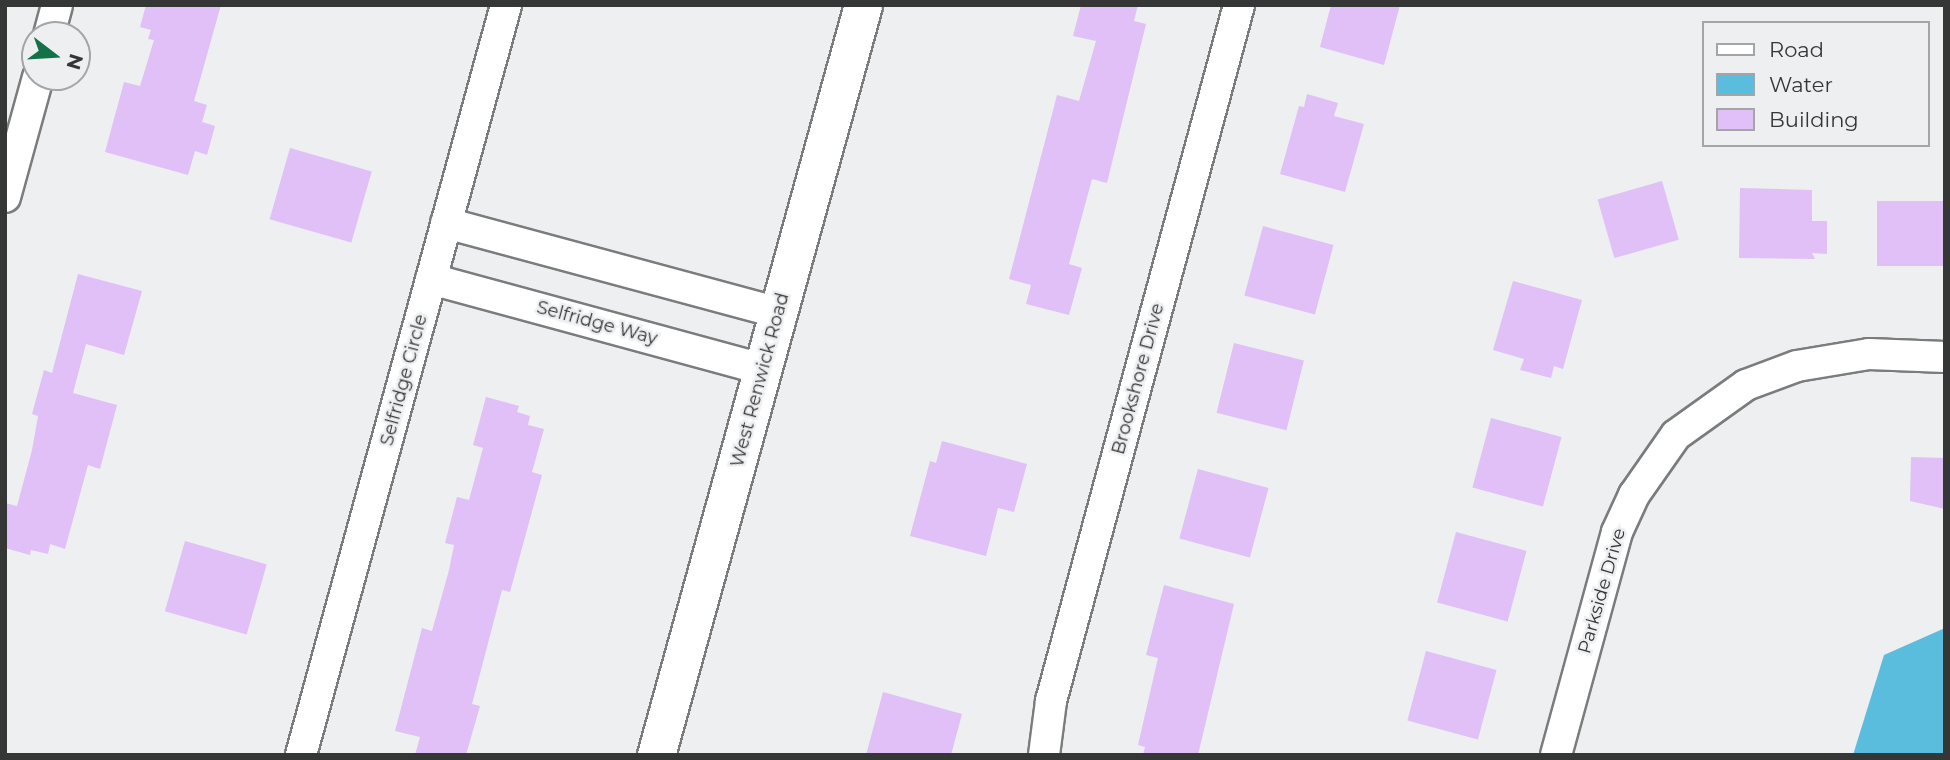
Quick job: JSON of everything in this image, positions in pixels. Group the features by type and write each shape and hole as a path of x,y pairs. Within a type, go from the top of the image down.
{"street":[{"name":"Selfridge Circle","path":"301,755 506,5"},
{"name":"West Renwick Road","path":"656,755 863,5"},
{"name":"Brookshore Drive","path":"1044,755 1051,701 1239,5"},
{"path":"5,197 34,91"},
{"path":"446,223 779,313"},
{"name":"Selfridge Way","path":"431,279 763,369"},
{"name":"Parkside Drive","path":"1556,755 1617,532 1634,495 1676,435 1746,385 1797,366 1869,354 1945,356"}],"water":[{"path":"1945,628 1945,755 1853,755 1884,655"}],"building":[{"path":"146,5 221,5 194,101 207,105 202,122 215,126 207,155 195,151 188,175 105,152 124,82 140,86 154,40 148,39 151,30 140,27"},
{"path":"1081,5 1138,5 1134,21 1146,24 1107,183 1092,179 1069,264 1082,268 1069,315 1026,304 1031,285 1009,279 1057,95 1079,101 1096,41 1073,36"},
{"path":"1331,5 1400,5 1384,65 1320,47"},
{"path":"1307,94 1338,103 1334,116 1364,124 1345,192 1280,174 1299,106 1304,107"},
{"path":"290,148 372,171 351,243 270,219"},
{"path":"1662,181 1679,240 1614,258 1598,199"},
{"path":"1740,188 1812,190 1812,221 1827,221 1827,254 1812,253 1815,259 1739,258"},
{"path":"1877,201 1945,201 1945,266 1877,266"},
{"path":"1263,226 1334,245 1315,314 1244,296"},
{"path":"78,274 142,291 124,355 86,344 73,393 117,405 100,469 88,465 65,549 50,544 48,554 31,550 30,555 5,548 5,503 17,506 38,416 32,414 44,370 52,373"},
{"path":"1513,281 1582,300 1563,369 1554,366 1551,378 1520,370 1524,359 1493,350"},
{"path":"1234,343 1304,360 1286,430 1217,413"},
{"path":"486,397 519,406 517,412 530,416 528,425 544,429 532,472 542,475 510,592 502,590 472,704 480,706 466,755 415,755 420,737 395,731 422,628 432,631 449,570 454,545 445,543 457,497 469,500 483,448 473,445"},
{"path":"1491,418 1562,437 1543,506 1472,488"},
{"path":"942,441 1027,464 1014,512 998,508 986,556 910,536 930,461 936,463"},
{"path":"1911,457 1945,458 1945,509 1910,501"},
{"path":"1198,469 1269,488 1250,557 1179,539"},
{"path":"1456,532 1527,551 1508,621 1437,603"},
{"path":"185,541 267,564 247,635 165,611"},
{"path":"1164,585 1234,604 1198,755 1143,755 1145,747 1138,745 1158,658 1146,655"},
{"path":"1426,651 1497,670 1478,739 1407,721"},
{"path":"883,692 962,714 951,755 866,755"}]}
